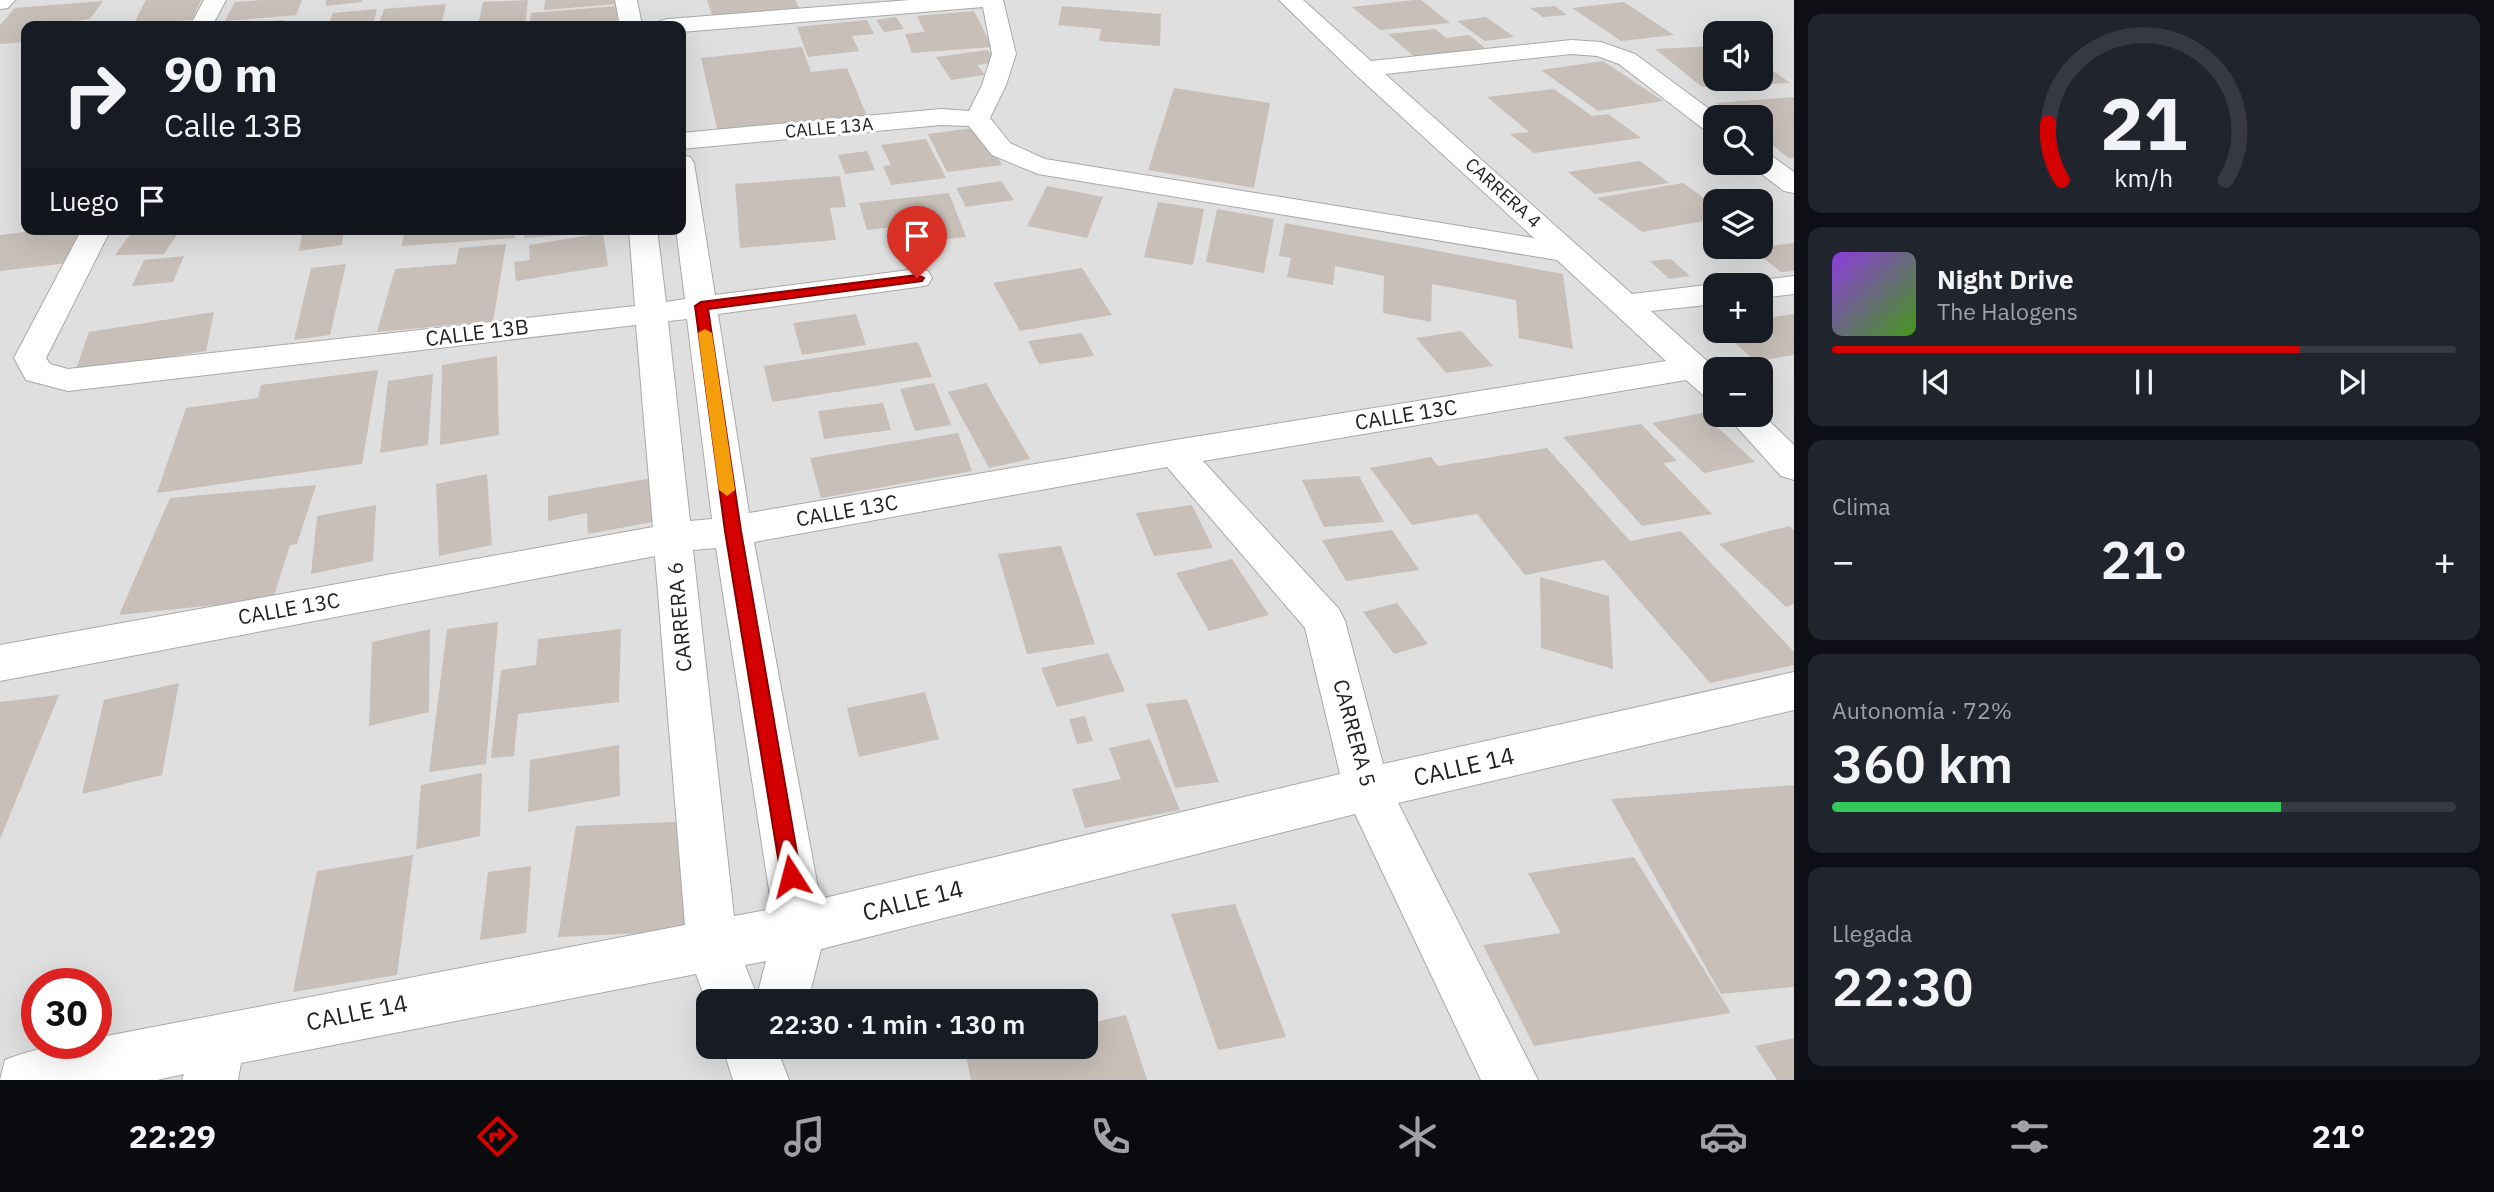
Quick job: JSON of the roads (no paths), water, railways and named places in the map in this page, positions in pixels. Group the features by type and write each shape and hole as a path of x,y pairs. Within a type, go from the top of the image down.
{"street":[{"path":"204,21 215,0"},
{"path":"626,0 630,21"},
{"path":"676,21 992,0 1004,54 994,85 977,119 1001,149 1038,166 1571,253"},
{"name":"CARRERA 4","path":"1290,0 1703,375"},
{"path":"1363,69 1571,47 1601,49 1628,60 1703,116"},
{"name":"CALLE 13A","path":"686,141 941,117 977,119"},
{"path":"1773,170 1794,185"},
{"path":"686,199 733,531 800,929 785,989"},
{"name":"CALLE 13B","path":"94,235 30,358 38,372 68,380 649,314 917,278"},
{"name":"CARRERA 6","path":"643,235 712,945 728,989"},
{"path":"1773,287 1794,285"},
{"path":"1627,304 1703,295"},
{"name":"CALLE 13C","path":"0,663 673,538 733,531 1175,453 1703,377"},
{"path":"1754,427 1794,467"},
{"name":"CARRERA 5","path":"1175,453 1324,621 1367,789 1510,1080"},
{"name":"CALLE 14","path":"26,1080 214,1060 712,945 800,929 1367,789 1794,691"},
{"path":"754,1059 762,1080"},
{"path":"762,1080 768,1059"}]}
